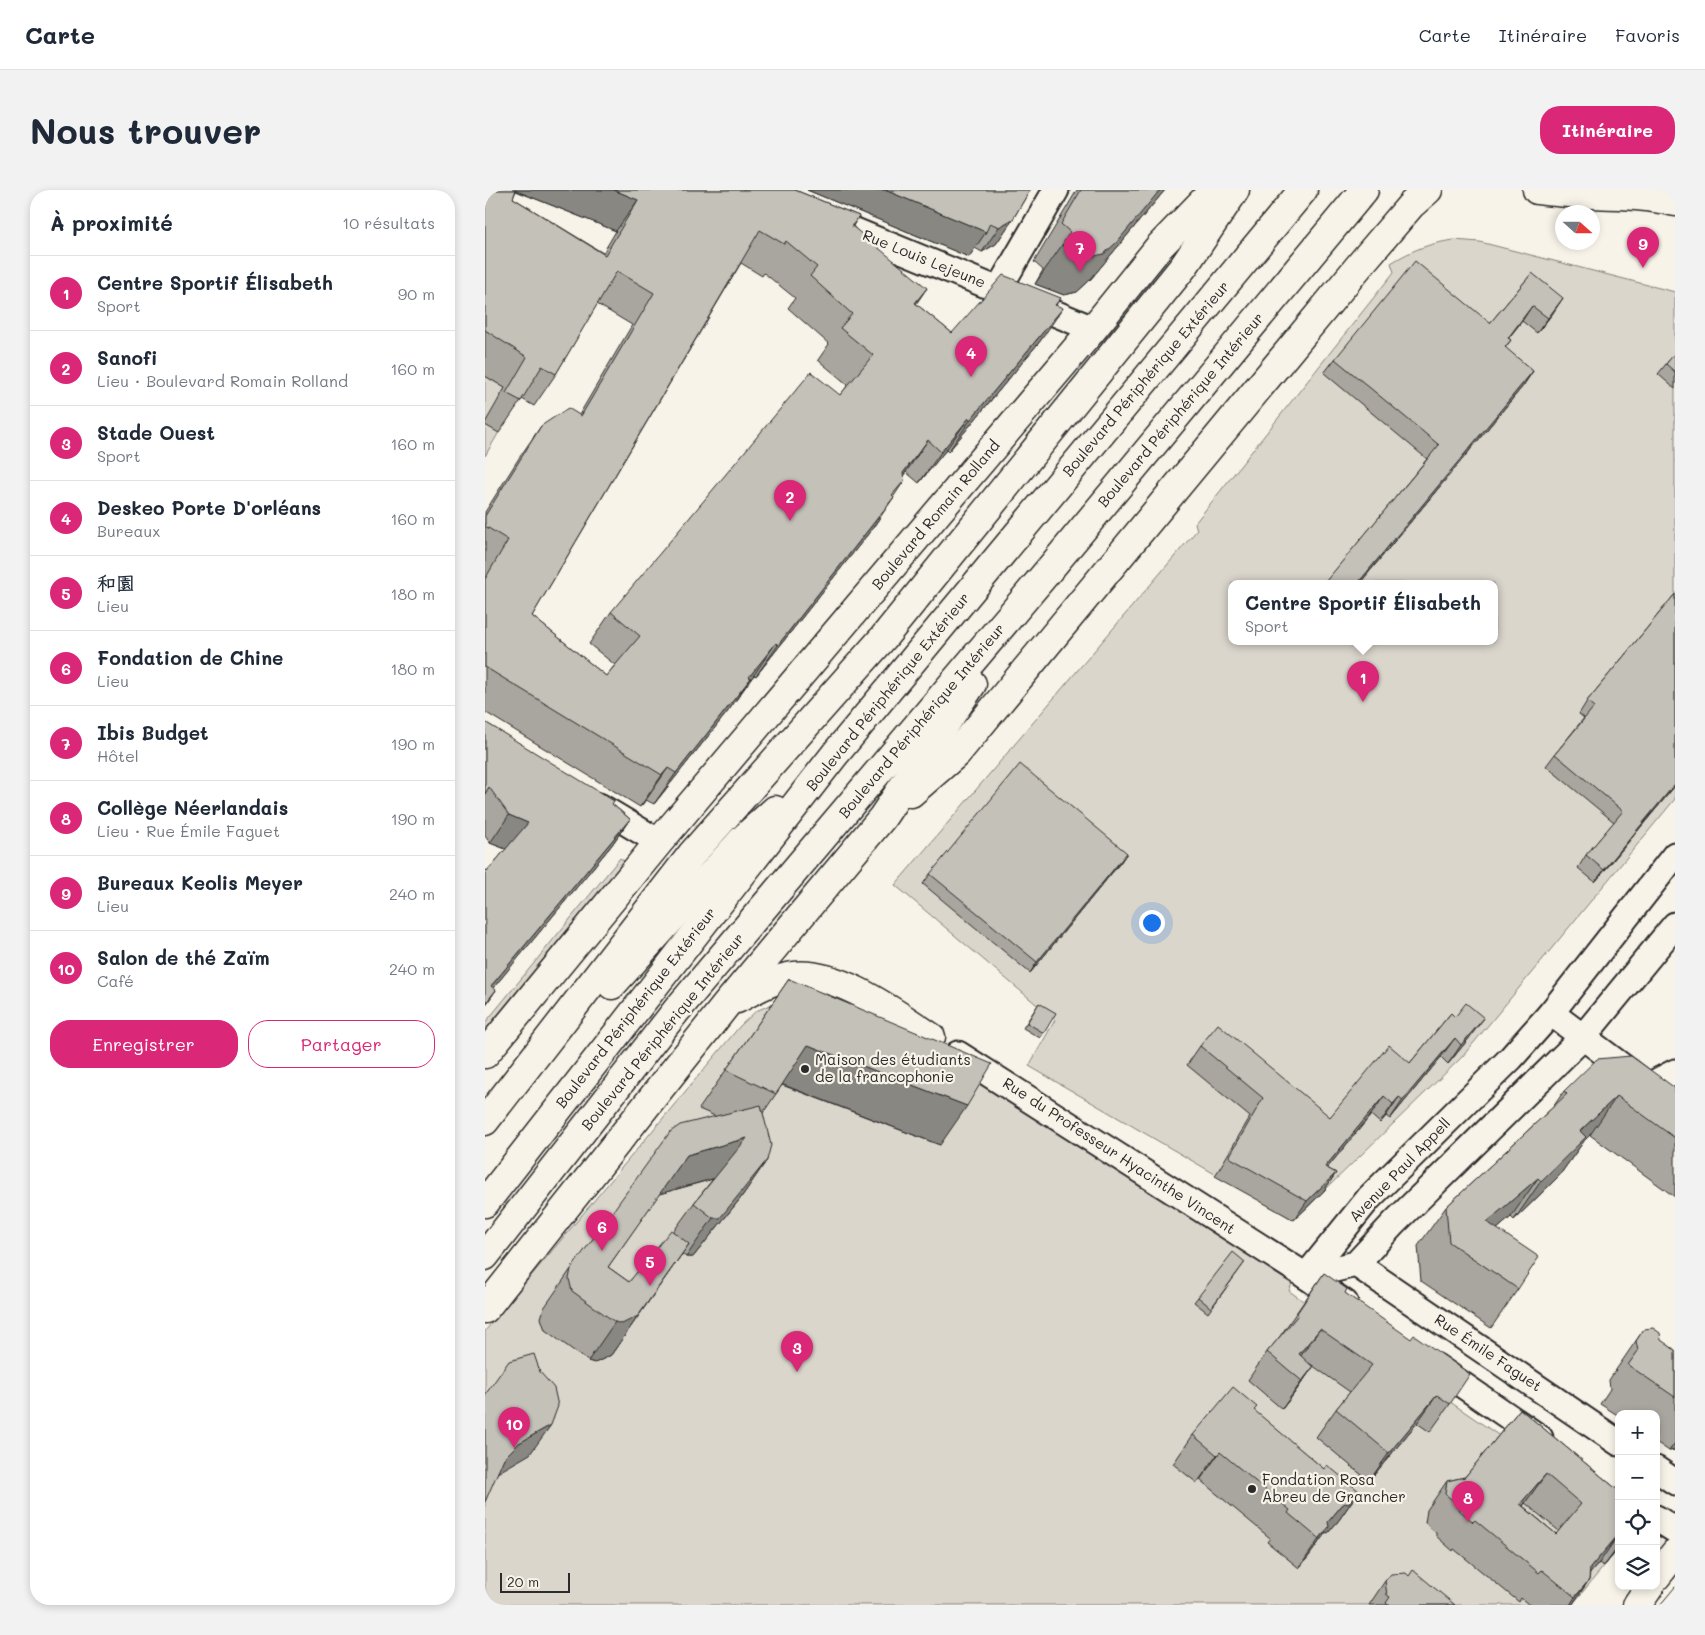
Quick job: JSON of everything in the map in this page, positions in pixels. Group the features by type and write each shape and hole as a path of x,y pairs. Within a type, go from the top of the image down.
{"main road":[{"name":"Boulevard Romain Rolland","path":"485,1054 659,842 1093,329 1159,247 1214,190"},
{"path":"485,1121 692,854 884,637 1184,266 1235,190"},
{"name":"Boulevard Périphérique Extérieur","path":"485,1203 837,753 1303,190"},
{"name":"Boulevard Périphérique Intérieur","path":"485,1256 676,1011 1048,571 1364,190"},
{"path":"882,818 957,753 1351,275 1411,205 1428,190"},
{"path":"1537,190 1577,195 1622,194 1675,202"},
{"path":"485,1309 727,1005 882,818 1048,571"},
{"path":"485,1126 743,839 837,753"},
{"path":"727,1005 759,987 794,976 810,977 835,982 865,994 931,1037"},
{"path":"1660,1571 1675,1553"},
{"path":"1637,1605 1647,1590"}],"street":[{"path":"998,290 1056,190"},
{"name":"Rue Louis Lejeune","path":"808,212 1093,329"},
{"path":"577,792 659,842"},
{"name":"Avenue Paul Appell","path":"1306,1276 1369,1198 1511,1058 1551,1012 1675,854"},
{"path":"1306,1276 1356,1264 1393,1223 1583,1037 1675,925"},
{"path":"1551,1012 1675,1106"},
{"name":"Rue du Professeur Hyacinthe Vincent","path":"931,1037 1306,1276"},
{"path":"1648,1086 1675,1072"},
{"name":"Rue Émile Faguet","path":"1356,1264 1615,1440"},
{"path":"1306,1276 1363,1316"},
{"path":"1419,1355 1563,1453"},
{"path":"1660,1472 1675,1482"},
{"path":"1660,1521 1675,1530"}],"shaded area":[{"path":"1454,240 1480,242 1675,292 1675,799 1462,1057 1294,1220 1029,1066 1055,1020 895,885 1197,530 1195,523 1394,272 1391,263 1406,254 1437,243"},
{"path":"485,376 505,388 498,400 512,410 485,456"},
{"path":"620,858 624,861 485,1030 485,1023"},
{"path":"777,1002 848,1013 855,1003 1293,1281 1289,1291 1613,1514 1615,1553 1572,1605 485,1605 485,1331 740,1026 756,1011"}],"building":[{"path":"485,190 516,190 513,198 605,255 638,200 614,190 795,190 859,216 852,226 927,288 915,303 952,333 1003,275 1061,298 1055,305 1063,308 941,452 928,440 903,473 904,481 892,495 894,497 778,645 776,643 749,677 751,678 676,773 668,768 662,775 485,667 485,579 508,540 485,526 485,516 541,426 568,408 581,416 654,293 617,271 556,374 542,366 521,401 506,393 527,357 485,330","holes":["760,230 784,244 786,241 817,267 810,276 852,314 840,328 873,355 840,395 811,372 611,612 640,636 606,676 532,616"]},
{"path":"885,190 1030,190 1013,219 999,227 990,223 986,232"},
{"path":"1081,190 1160,190 1117,242 1104,254 1090,257 1062,245 1070,232 1061,224"},
{"path":"1415,261 1490,323 1532,273 1563,298 1548,318 1532,306 1508,338 1511,340 1505,347 1533,371 1360,580 1327,580 1439,445 1335,359"},
{"path":"1675,353 1675,372 1666,364"},
{"path":"1675,594 1675,784 1604,870 1586,855 1623,811 1555,754 1594,707 1587,701"},
{"path":"485,722 614,801 612,804 630,819 491,986 496,990 485,1004 485,869 487,871 528,823 509,815 489,787 485,794"},
{"path":"1020,764 1127,853 1037,962 930,874"},
{"path":"789,979 992,1064 967,1106 808,1045 776,1094 726,1070"},
{"path":"1039,1003 1056,1013 1044,1033 1027,1023"},
{"path":"1466,1003 1484,1018 1461,1045 1455,1038 1403,1100 1399,1097 1393,1104 1384,1096 1325,1167 1336,1173 1307,1201 1229,1157 1263,1098 1200,1046 1218,1024 1330,1117 1389,1045 1410,1063 1451,1013 1455,1017"},
{"path":"1631,1056 1675,1088 1675,1138 1617,1096 1580,1131 1586,1137 1541,1181 1538,1178 1487,1222 1539,1257 1518,1289 1449,1242 1446,1207 1567,1094 1564,1091 1597,1059"},
{"path":"761,1105 771,1145 767,1160 720,1218 713,1218 694,1203 747,1138 687,1155 608,1267 629,1282 671,1230 689,1244 638,1316 622,1324 615,1322 572,1291 569,1279 571,1269 670,1132 680,1125"},
{"path":"1233,1252 1245,1262 1211,1308 1198,1297"},
{"path":"1324,1273 1347,1289 1345,1293 1411,1339 1414,1335 1470,1374 1450,1404 1437,1395 1389,1453 1336,1409 1372,1365 1320,1329 1299,1354 1313,1367 1302,1381 1267,1352 1298,1315 1297,1313"},
{"path":"1653,1328 1660,1333 1661,1340 1675,1350 1675,1397 1628,1365 1638,1351 1636,1341 1644,1329"},
{"path":"534,1354 540,1372 554,1388 558,1406 551,1425 519,1443 504,1458 485,1502 485,1395 509,1361"},
{"path":"1233,1387 1257,1407 1254,1410 1324,1469 1327,1465 1359,1491 1348,1504 1342,1505 1328,1522 1329,1527 1319,1539 1288,1513 1290,1510 1220,1452 1217,1455 1193,1435"},
{"path":"1520,1409 1615,1488 1615,1539 1590,1568 1589,1580 1575,1597 1542,1570 1539,1573 1475,1520 1473,1522 1456,1507 1457,1504 1445,1494 1447,1481 1465,1477","holes":["1546,1474 1581,1504 1556,1534 1520,1504"]},
{"path":"1413,1570 1455,1605 1388,1605 1386,1603 1390,1597 1387,1595 1385,1581 1391,1574 1406,1573 1409,1576"}],"tram line":[{"path":"1660,1605 1675,1587"}],"place":[{"name":"Bureaux Keolis Meyer","path":"1643,268"},
{"name":"Ibis Budget","path":"1080,272"},
{"name":"Deskeo Porte D'orléans","path":"971,377"},
{"name":"Sanofi","path":"790,521"},
{"name":"Centre Sportif Élisabeth","path":"1363,702"},
{"name":"Maison des étudiants de la francophonie","path":"805,1069"},
{"name":"Fondation de Chine","path":"602,1251"},
{"name":"和園","path":"650,1286"},
{"name":"Stade Ouest","path":"797,1372"},
{"name":"Salon de thé Zaïm","path":"514,1448"},
{"name":"Fondation Rosa Abreu de Grancher","path":"1252,1489"},
{"name":"Collège Néerlandais","path":"1468,1522"}]}
